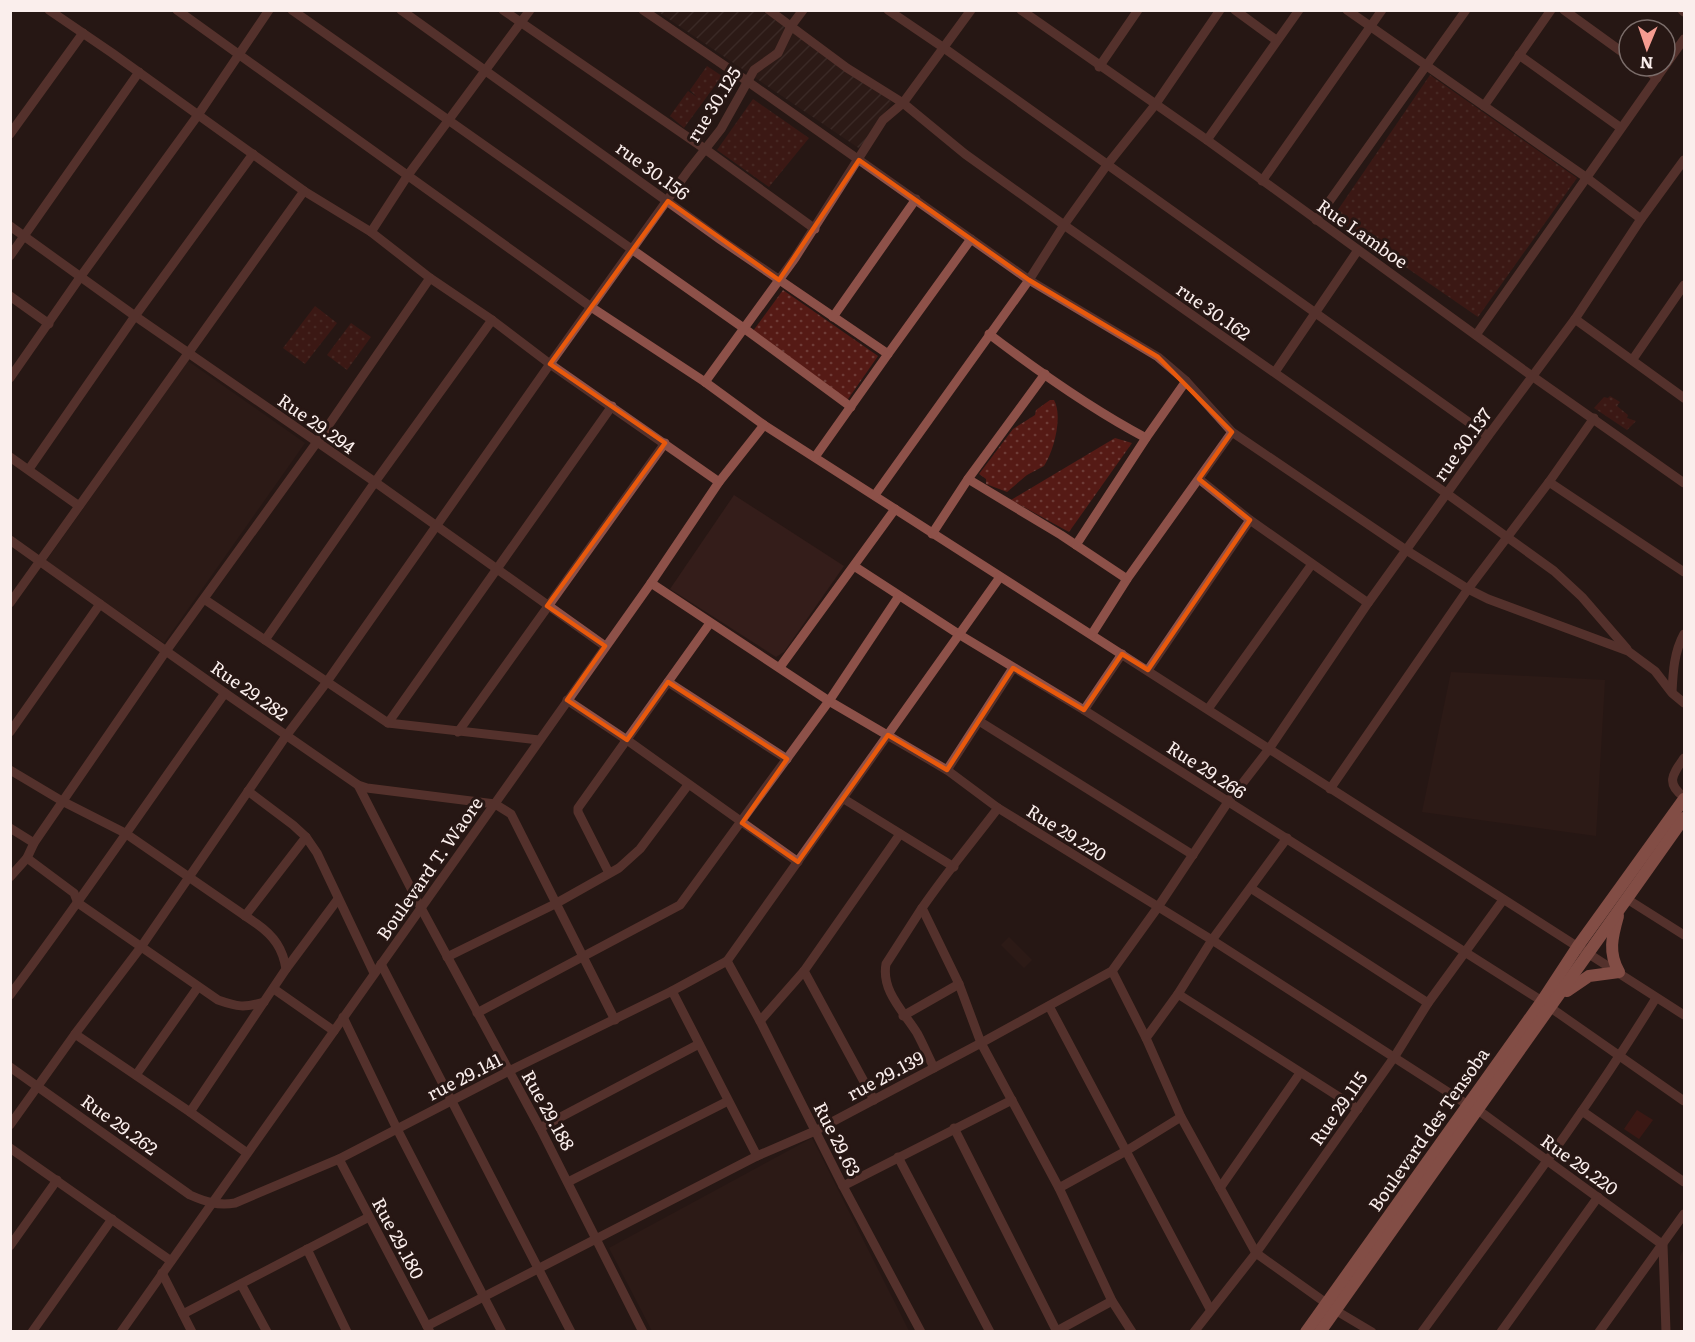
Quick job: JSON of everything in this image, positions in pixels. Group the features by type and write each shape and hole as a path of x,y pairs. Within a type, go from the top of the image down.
{"main road":[{"name":"Boulevard des Tensoba","path":"1306,1332 1331,1306 1546,1004 1578,946 1684,798"},
{"name":"Boulevard des Tensoba","path":"1546,1004 1561,994 1684,818"},
{"path":"1561,994 1589,976 1619,972 1611,947 1623,904"},
{"name":"Boulevard des Tensoba","path":"1320,1332 1331,1306"}],"street":[{"path":"50,10 304,190 371,231 430,278 719,482"},
{"path":"177,10 591,307 705,382 764,425 1684,1015"},
{"path":"10,378 198,115 269,10"},
{"path":"292,10 745,329 850,407"},
{"name":"rue 30.156","path":"401,10 779,280 888,354"},
{"path":"503,10 705,149 815,229"},
{"path":"371,231 408,176 530,10"},
{"path":"643,10 1029,280 1158,357 1186,381 1232,432 1406,550 1468,589 1499,604 1628,651 1655,670 1672,693 1684,703"},
{"name":"rue 30.162","path":"770,10 847,68 903,103 965,154 1064,225 1554,571 1582,597 1628,651"},
{"name":"rue 30.125","path":"10,1125 141,947 286,736 326,683 550,364 727,120 754,70 778,52 791,26 803,10"},
{"path":"888,10 1488,436"},
{"path":"705,382 815,229 883,120 903,103 971,10"},
{"name":"Rue Lamboe","path":"1021,10 1207,140 1532,376 1684,483"},
{"path":"1100,67 1138,10"},
{"path":"875,495 1029,280 1064,225 1107,165 1155,105 1220,10"},
{"path":"1235,10 1276,40"},
{"path":"1207,140 1299,10"},
{"path":"1347,10 1587,178 1641,219"},
{"path":"1262,181 1382,10"},
{"path":"1316,220 1466,10"},
{"path":"1484,106 1551,10"},
{"path":"1564,10 1617,48"},
{"path":"10,134 83,33"},
{"path":"1519,55 1621,128"},
{"path":"10,256 139,72"},
{"path":"1476,334 1657,78"},
{"path":"28,470 135,316 253,154"},
{"name":"rue 30.137","path":"1269,749 1368,603 1575,319 1641,219 1684,160"},
{"path":"10,603 304,190"},
{"path":"833,316 916,200"},
{"name":"Rue 29.294","path":"10,226 605,646"},
{"path":"815,457 971,239"},
{"path":"1275,372 1358,250"},
{"path":"10,877 27,858 34,843 62,801 166,651 317,442 430,278"},
{"path":"1633,359 1684,285"},
{"path":"10,296 49,324"},
{"path":"1575,319 1684,396"},
{"path":"265,640 492,320"},
{"path":"989,334 1125,427 1146,438"},
{"path":"932,534 1045,374"},
{"path":"1076,545 1186,381"},
{"path":"388,723 612,406"},
{"path":"1330,789 1468,589 1594,418"},
{"name":"Boulevard T. Waore","path":"121,1332 651,584 719,482 764,425"},
{"path":"1092,634 1127,579 1232,432"},
{"path":"458,732 665,443"},
{"path":"10,458 79,506"},
{"path":"1199,479 1250,520 1368,603"},
{"path":"968,480 1076,545 1127,579"},
{"path":"1549,482 1684,573"},
{"path":"780,667 895,509"},
{"path":"1148,670 1250,520"},
{"name":"Rue 29.282","path":"10,540 358,785 495,804"},
{"path":"1208,709 1312,564"},
{"name":"Rue 29.266","path":"854,566 960,635 1084,710 1467,952 1546,1004 1684,1101"},
{"path":"727,961 1000,577"},
{"name":"Rue 29.220","path":"651,584 829,701 947,770 998,808 1395,1056 1473,1107 1663,1245"},
{"path":"477,1013 681,905 829,701 899,596"},
{"path":"204,599 388,723 539,740"},
{"path":"10,732 100,604"},
{"path":"609,873 578,810 710,623"},
{"path":"1672,693 1674,665 1683,635"},
{"path":"1084,710 1122,654"},
{"path":"947,770 1013,668"},
{"path":"668,682 787,759"},
{"path":"10,995 78,903 225,693"},
{"path":"567,700 798,862"},
{"path":"979,721 1193,855"},
{"name":"rue 29.139","path":"428,1329 484,1297 758,1156 815,1131 1112,971 1228,802 1269,749"},
{"path":"1684,758 1673,773 1673,781 1675,789 1684,798"},
{"path":"10,770 62,801 125,833 270,933 280,947 286,969"},
{"name":"Rue 29.188","path":"358,785 421,908 540,1128 643,1332"},
{"path":"447,957 555,904 630,859 688,785"},
{"path":"248,791 306,837 374,973"},
{"path":"844,799 954,867"},
{"path":"495,804 511,814 615,1020"},
{"path":"934,1068 916,1033 890,993 885,970 886,964 943,878 954,867 998,808"},
{"path":"10,828 34,843"},
{"path":"760,1021 804,971 900,834"},
{"path":"245,916 306,837"},
{"path":"1146,1038 1178,994 1212,940 1252,889 1287,838"},
{"path":"27,858 74,894 78,903 218,1000 235,1006 247,1007 264,1002"},
{"path":"1252,889 1428,1003"},
{"path":"190,1112 286,969 338,899"},
{"name":"Rue 29.115","path":"1194,1332 1256,1253 1395,1056 1428,1003 1503,900"},
{"path":"1623,904 1684,935"},
{"path":"922,908 959,984 981,1043 1059,1188 1112,1301 1132,1332"},
{"name":"rue 29.141","path":"212,1204 235,1203 339,1159 727,961"},
{"name":"Rue 29.63","path":"727,961 921,1332"},
{"path":"381,964 571,1332"},
{"path":"804,971 874,1100"},
{"path":"1112,971 1146,1038 1180,1117 1256,1253 1372,1332"},
{"path":"903,1016 959,984"},
{"path":"136,1075 198,987"},
{"path":"274,988 334,1031"},
{"path":"672,991 758,1156"},
{"path":"1178,994 1358,1109"},
{"path":"1422,1332 1547,1161 1620,1056 1656,998"},
{"path":"1049,1006 1210,1309"},
{"path":"343,1017 502,1332"},
{"path":"75,1034 247,1153"},
{"path":"540,1128 699,1044"},
{"name":"Rue 29.262","path":"10,1067 190,1195 212,1204"},
{"path":"1220,1188 1300,1073"},
{"path":"843,1186 1012,1100"},
{"path":"568,1182 728,1101"},
{"path":"1582,1111 1684,1182"},
{"path":"1059,1188 1126,1151 1180,1117"},
{"path":"954,1128 1056,1331 1112,1301"},
{"path":"10,1148 171,1261"},
{"path":"898,1157 990,1332"},
{"name":"Rue 29.180","path":"339,1159 428,1329"},
{"path":"10,1246 57,1180"},
{"path":"1501,1332 1598,1197"},
{"path":"1599,1332 1684,1214"},
{"path":"183,1314 369,1217"},
{"path":"32,1332 112,1219"},
{"path":"1663,1245 1666,1332"},
{"path":"307,1249 347,1332"},
{"path":"162,1273 192,1332"},
{"path":"241,1284 267,1332"}],"highlighted area":[{"path":"859,160 1029,280 1158,357 1232,432 1199,479 1250,520 1148,670 1122,654 1084,710 1013,668 947,770 888,735 798,862 742,823 787,759 668,682 627,740 567,700 605,646 547,606 665,443 550,364 668,201 779,280"}],"shaded area":[{"path":"657,11 762,11 892,102 860,149"},
{"path":"707,66 722,76 684,128 670,116 688,91 697,97 690,90"},
{"path":"1430,75 1577,178 1478,317 1333,217"},
{"path":"753,99 809,138 769,187 717,150"},
{"path":"783,290 878,356 846,402 753,331"},
{"path":"315,306 337,323 305,364 283,348"},
{"path":"351,323 371,337 347,370 327,355"},
{"path":"188,361 305,443 164,643 46,561"},
{"path":"1610,396 1620,402 1617,406 1628,415 1627,418 1636,421 1627,430 1594,408 1604,397"},
{"path":"1050,400 1054,400 1058,415 1054,443 1044,466 1027,475 1007,492 986,484 986,479 979,474 1013,429 1035,415 1036,410"},
{"path":"1115,438 1132,443 1069,532 1011,500"},
{"path":"734,495 844,566 784,652 776,657 670,589"},
{"path":"1451,672 1605,680 1596,836 1422,812"},
{"path":"1009,937 1032,960 1024,968 1001,945"},
{"path":"1637,1110 1653,1120 1639,1139 1624,1129"},
{"path":"812,1138 909,1331 652,1331 609,1248"},
{"path":"1684,1249 1684,1331 1680,1331 1680,1256"}]}
